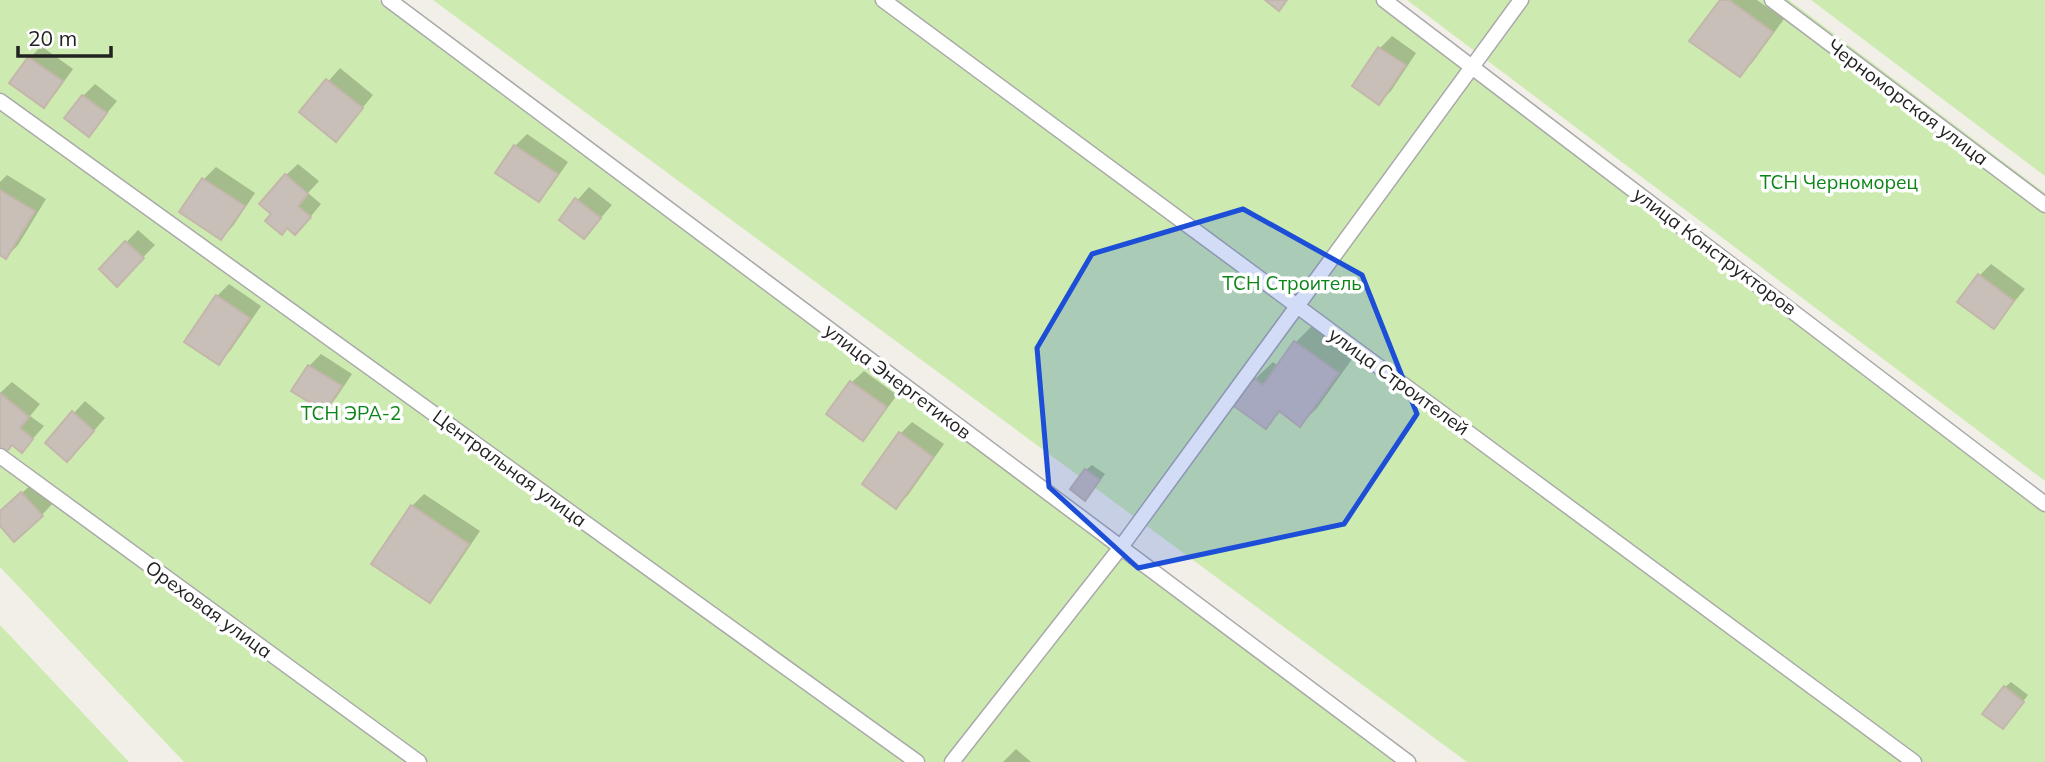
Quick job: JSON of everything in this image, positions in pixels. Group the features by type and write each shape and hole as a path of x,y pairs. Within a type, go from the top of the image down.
{"lane":[{"name":"улица Энергетиков","path":"389,0 1408,762"},
{"name":"улица Строителей","path":"883,0 1914,762"},
{"name":"улица Конструкторов","path":"1384,0 2045,504"},
{"path":"952,762 1121,547 1521,0"},
{"name":"Черноморская улица","path":"1772,0 2045,205"},
{"name":"Центральная улица","path":"0,101 917,762"},
{"name":"Ореховая улица","path":"0,456 419,762"}],"highlighted area":[{"path":"1243,209 1362,275 1417,414 1344,524 1138,568 1049,487 1037,348 1092,254"}],"green space":[{"name":"ТСН ЭРА-2","path":"0,0 378,0 1419,762 184,762 0,567"},
{"name":"ТСН Строитель","path":"433,0 1386,0 2045,499 2045,762 1467,762"},
{"name":"ТСН Черноморец","path":"1407,0 1789,0 2045,193 2045,481"},
{"path":"1811,0 2045,0 2045,176"},
{"path":"0,625 129,762 0,762"}],"building":[{"path":"1265,0 1287,0 1279,11"},
{"path":"1720,0 1729,0 1773,32 1740,77 1689,41"},
{"path":"1378,47 1406,65 1379,105 1352,86"},
{"path":"28,57 63,81 44,108 9,83"},
{"path":"326,79 363,108 336,142 299,112"},
{"path":"82,95 107,113 89,137 64,118"},
{"path":"514,145 558,174 539,202 495,173"},
{"path":"285,174 308,194 298,206 311,217 295,235 287,228 282,235 265,221 271,214 259,204"},
{"path":"202,178 245,206 221,240 179,212"},
{"path":"0,190 35,211 6,259 0,255"},
{"path":"575,198 601,218 584,239 559,220"},
{"path":"125,241 144,258 117,287 99,269"},
{"path":"1978,274 2014,301 1994,329 1957,302"},
{"path":"216,295 250,318 219,365 184,342"},
{"path":"1294,341 1339,373 1300,427 1279,411 1266,429 1234,406 1254,378 1263,385"},
{"path":"308,365 342,386 325,412 291,391"},
{"path":"850,381 887,407 863,441 826,414"},
{"path":"0,393 29,417 20,428 33,439 22,453 12,445 4,455 0,451"},
{"path":"72,411 94,431 67,462 45,443"},
{"path":"899,432 933,457 896,509 862,484"},
{"path":"1085,469 1100,480 1085,501 1070,489"},
{"path":"21,492 43,516 14,542 0,526 0,511"},
{"path":"411,505 469,544 430,603 371,564"},
{"path":"2004,686 2024,702 2003,729 1982,714"}]}
